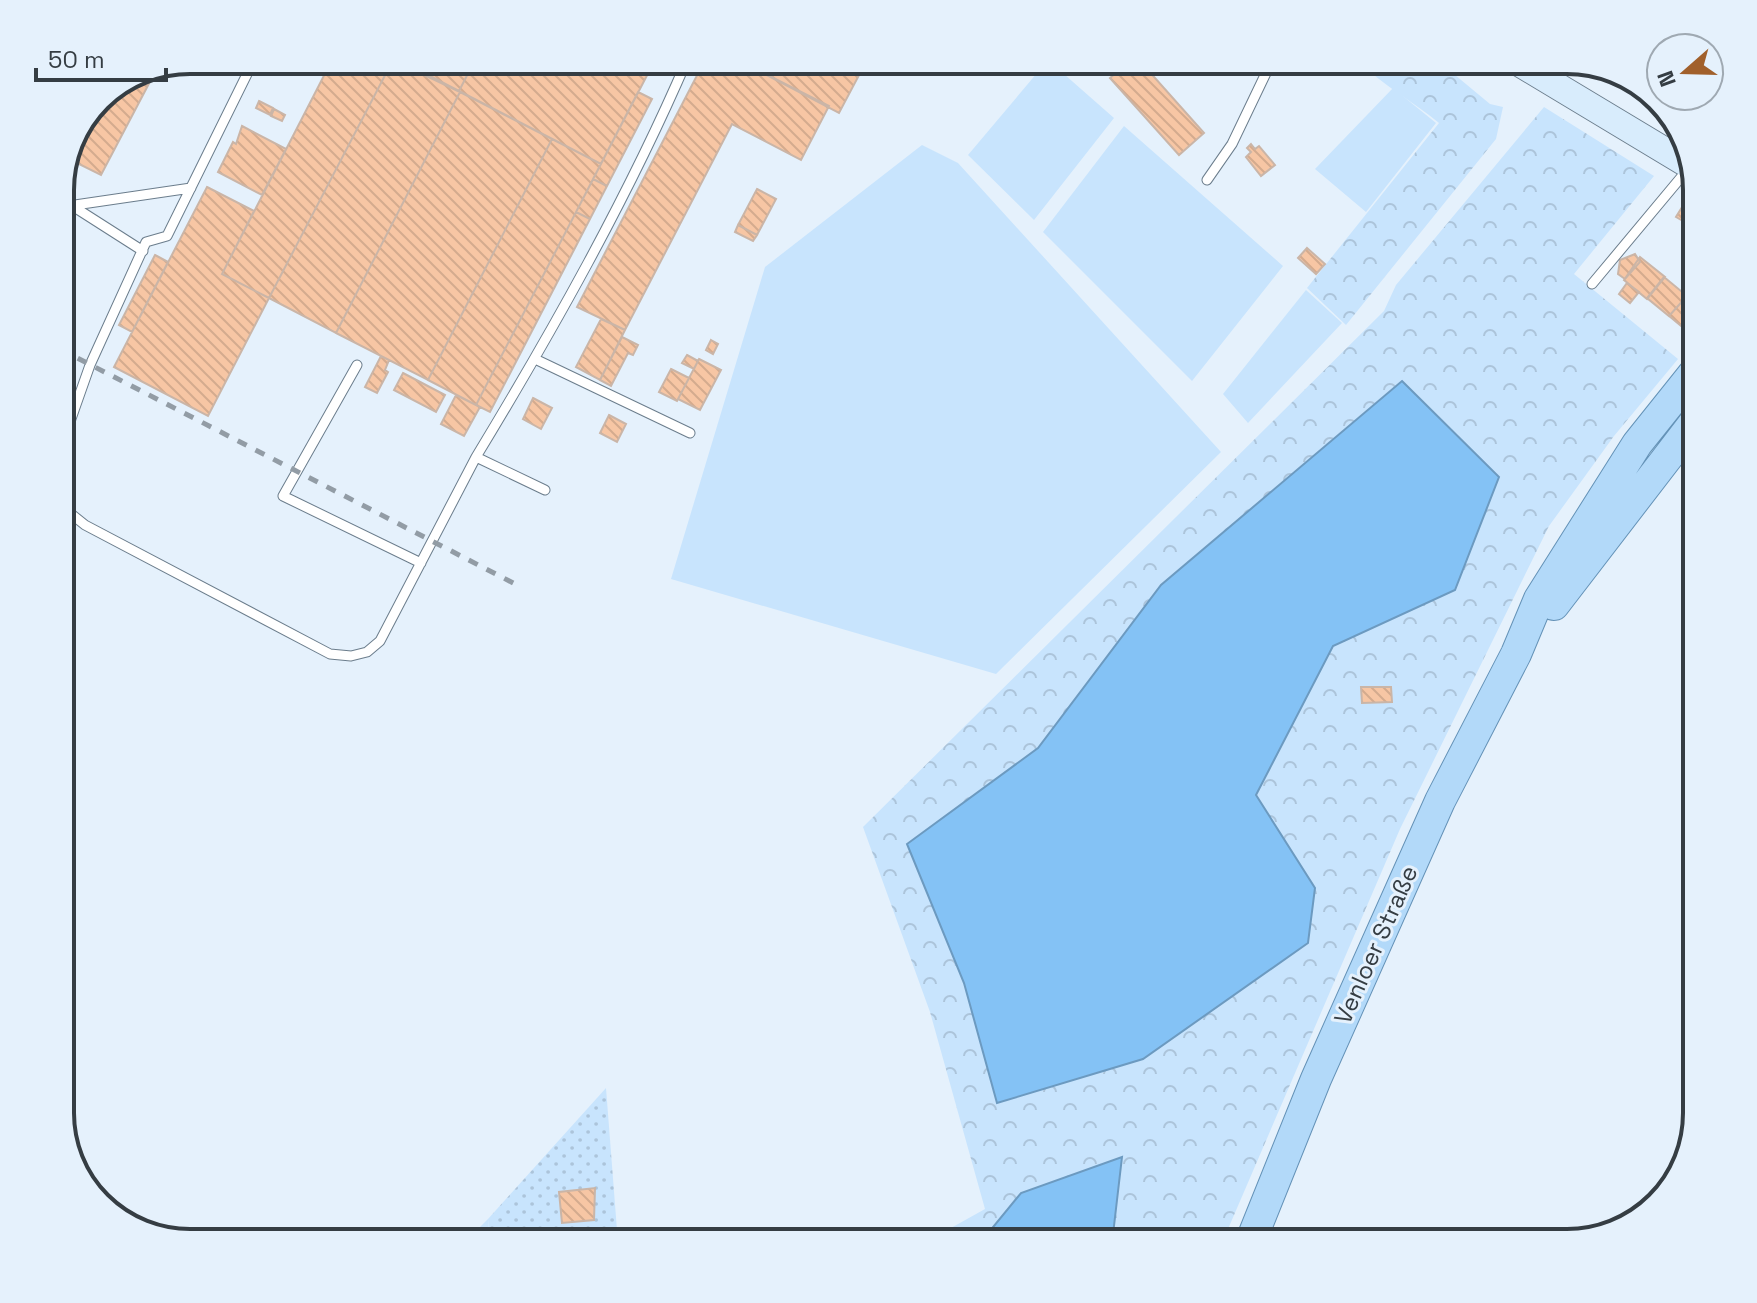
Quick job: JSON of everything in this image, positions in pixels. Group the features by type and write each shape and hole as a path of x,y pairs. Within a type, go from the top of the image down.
{"main road":[{"name":"Venloer Straße","path":"1256,1229 1316,1079 1440,801 1516,654 1539,599 1637,444 1683,386"},
{"name":"Venloer Straße","path":"1516,654 1683,437"}],"street":[{"path":"1537,74 1678,158"}],"lane":[{"path":"74,410 90,365 146,242 167,236 247,74"},
{"path":"74,516 85,525 330,654 351,656 367,652 380,641 476,457 509,408 638,164 680,74"},
{"path":"1207,180 1232,144 1266,74"},
{"path":"1592,284 1682,177"},
{"path":"75,205 191,188"},
{"path":"75,205 143,251"},
{"path":"535,359 690,433"},
{"path":"357,365 283,496 421,563"},
{"path":"476,457 545,490"}],"green space":[{"path":"1036,74 1064,74 1114,118 1034,220 968,155"},
{"path":"1374,74 1454,74 1490,104 1503,107 1496,139 1346,325 1307,288 1439,123"},
{"path":"1393,88 1436,123 1366,212 1315,169"},
{"path":"1544,107 1654,176 1574,274 1678,359 1614,436 1549,526 1400,829 1228,1229 1114,1229 1122,1158 1021,1193 991,1229 949,1229 985,1209 930,1012 863,827 1384,311 1396,285","holes":["1401,381 1455,590 1333,646 1256,795 1315,888 997,1102 964,983 907,844 1038,748 1161,585"]},
{"path":"1124,126 1283,266 1192,381 1043,232"},
{"path":"922,145 958,163 1221,452 996,674 671,579 765,267"},
{"path":"1306,290 1342,323 1248,423 1223,394"},
{"path":"606,1088 617,1229 489,1229 488,1219"},
{"path":"488,1219 489,1229 478,1229"}],"water":[{"path":"1402,381 1499,477 1455,590 1333,646 1256,795 1315,888 1308,943 1143,1059 997,1103 964,983 907,844 1038,748 1161,585"},
{"path":"1122,1157 1114,1229 991,1229 1021,1193"}],"building":[{"path":"325,74 386,74 269,298 222,274"},
{"path":"386,74 422,74 460,92 336,333 269,298"},
{"path":"426,74 468,74 459,91"},
{"path":"468,74 648,74 601,164 459,91"},
{"path":"698,74 766,74 829,106 801,160 732,124 625,330 577,307"},
{"path":"765,74 860,74 839,113"},
{"path":"1115,74 1151,74 1204,133 1179,155 1110,78"},
{"path":"150,81 101,175 77,163 86,138 113,103"},
{"path":"460,92 552,139 428,380 336,333"},
{"path":"638,92 652,99 607,186 593,179"},
{"path":"259,101 273,108 270,115 256,108"},
{"path":"274,109 285,115 282,121 271,116"},
{"path":"242,126 286,149 262,195 218,172 233,142 236,144"},
{"path":"552,139 601,164 476,405 428,380"},
{"path":"1251,144 1255,149 1259,146 1275,165 1261,176 1246,157 1251,152 1247,148"},
{"path":"593,179 607,186 590,219 576,212"},
{"path":"207,187 254,211 222,274 269,298 208,416 114,367"},
{"path":"757,189 776,199 757,235 738,225"},
{"path":"1683,206 1683,221 1676,217"},
{"path":"576,212 590,219 490,412 476,405"},
{"path":"738,225 757,235 753,241 735,232"},
{"path":"1307,248 1325,264 1316,274 1298,258"},
{"path":"1635,254 1640,262 1625,279 1618,274 1620,260"},
{"path":"155,255 168,262 132,332 119,325"},
{"path":"1640,257 1665,277 1647,299 1624,280"},
{"path":"1664,277 1683,293 1683,300 1669,316 1647,298"},
{"path":"1627,283 1639,292 1630,303 1619,294"},
{"path":"1683,300 1683,328 1669,316"},
{"path":"601,319 625,330 600,380 576,367"},
{"path":"622,337 638,345 633,355 628,353 611,386 600,380"},
{"path":"711,340 718,344 713,354 706,350"},
{"path":"687,355 698,361 694,369 682,363"},
{"path":"381,356 389,360 385,370 388,372 377,393 365,387"},
{"path":"699,359 721,370 700,410 678,399"},
{"path":"671,369 689,378 677,401 659,392"},
{"path":"403,373 445,395 436,412 394,390"},
{"path":"456,395 480,407 464,436 441,424"},
{"path":"533,398 552,408 541,429 523,419"},
{"path":"609,415 626,424 617,442 600,433"},
{"path":"1361,687 1391,687 1392,702 1362,703"},
{"path":"595,1188 594,1220 562,1223 559,1192"}],"railway":[{"path":"74,356 521,587"}]}
